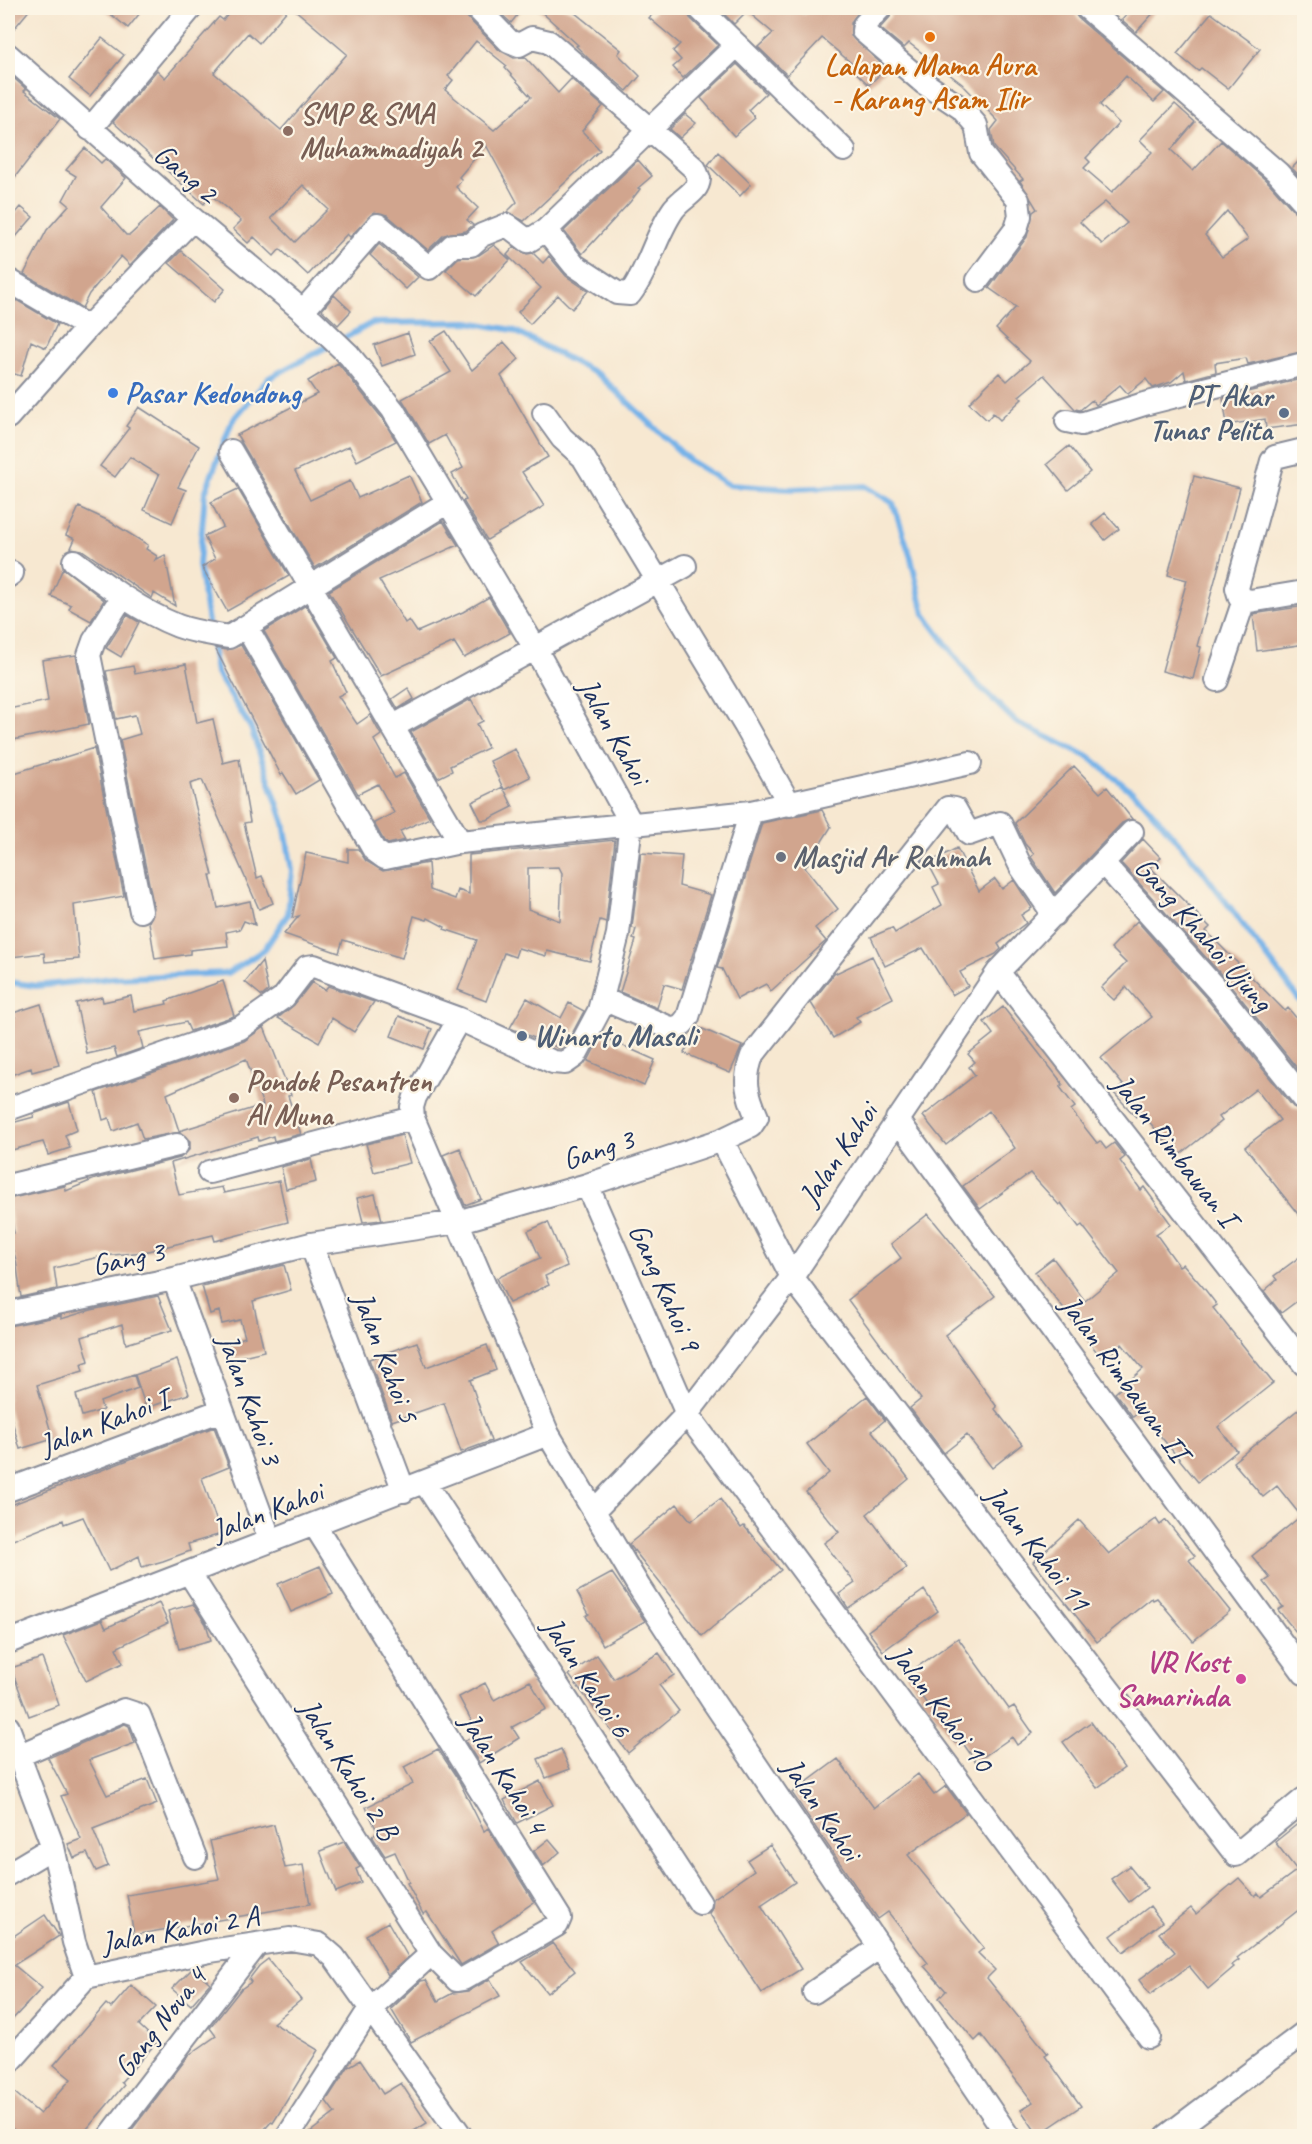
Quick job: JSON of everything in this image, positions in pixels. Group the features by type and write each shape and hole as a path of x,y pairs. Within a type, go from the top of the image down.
{"street":[{"path":"90,129 191,8"},
{"path":"477,8 509,41 519,45 532,38 549,42 695,169 698,186 674,208 630,294 617,293 574,265 546,231"},
{"path":"699,8 844,150"},
{"path":"1087,8 1278,173 1305,202"},
{"path":"877,9 864,25 863,31 924,83 961,108 976,125 981,153 1018,200 1020,216 1016,229 978,280"},
{"path":"303,311 378,225 429,268 453,245 471,245 482,236 507,225 528,241 546,231 736,45"},
{"name":"Gang 2","path":"8,55 193,219 303,311 349,355"},
{"path":"11,407 193,219"},
{"path":"8,280 88,327"},
{"name":"Jalan Kahoi","path":"8,1109 240,1028 284,997 307,967 314,966 459,1019 553,1062 565,1063 575,1056 603,999 618,934 631,823 535,648 393,410 349,355"},
{"path":"1067,421 1081,424 1144,404 1305,364"},
{"path":"544,413 562,438 583,457 790,805"},
{"path":"1217,680 1272,461 1275,457 1305,450"},
{"path":"231,451 460,842"},
{"path":"74,561 122,597 180,627 238,632 448,502"},
{"path":"392,727 685,566"},
{"path":"1240,594 1305,592"},
{"path":"122,597 94,641 89,655 141,911"},
{"path":"238,632 379,855 385,858 460,842 751,812 970,763"},
{"name":"Gang 3","path":"8,1313 174,1279 311,1244 456,1222 587,1185 722,1140 751,1126 757,1117 746,1090 746,1072 752,1056 944,812 951,807 955,809 969,834 998,823 1001,824 1022,867 1054,915"},
{"path":"603,999 670,1028 678,1028 684,1023 688,1017 751,812"},
{"name":"Jalan Kahoi","path":"595,1510 687,1414 792,1277 998,972 1104,864 1132,832"},
{"name":"Gang Khahoi Ujung","path":"1104,864 1217,990 1305,1099"},
{"name":"Jalan Rimbawan I","path":"998,972 1304,1362"},
{"path":"209,1172 413,1118 412,1107 415,1097 459,1019"},
{"name":"Jalan Kahoi","path":"413,1118 548,1434 639,1587 712,1700 1008,2136"},
{"name":"Jalan Rimbawan II","path":"897,1119 1305,1673"},
{"name":"Jalan Kahoi 11","path":"722,1140 792,1277 1236,1855 1305,1798"},
{"path":"8,1186 177,1144"},
{"name":"Gang Kahoi 9","path":"587,1185 687,1414"},
{"name":"Jalan Kahoi 5","path":"311,1244 415,1487"},
{"name":"Jalan Kahoi 3","path":"174,1279 270,1540"},
{"name":"Jalan Kahoi I","path":"8,1490 222,1410"},
{"name":"Jalan Kahoi 10","path":"687,1414 1149,2037"},
{"name":"Jalan Kahoi","path":"8,1642 190,1574 270,1540 415,1487 548,1434"},
{"name":"Jalan Kahoi 6","path":"415,1487 700,1903"},
{"name":"Jalan Kahoi 4","path":"314,1524 560,1918 557,1925 463,1979 457,1980 451,1977 431,1954"},
{"name":"Jalan Kahoi 2 B","path":"190,1574 431,1954"},
{"path":"20,1755 124,1710 139,1715 195,1857"},
{"name":"Jalan Kahoi 2 A","path":"8,1727 53,1846 74,1942 86,1977 210,1951 290,1939 319,1944 334,1958 461,2136"},
{"path":"8,1874 53,1846"},
{"name":"Gang Nova 4","path":"110,2136 257,1944"},
{"path":"814,1992 880,1947"},
{"path":"288,2136 369,2010 431,1954"},
{"path":"8,2064 86,1977"},
{"path":"1167,2136 1305,2033"}],"building":[{"path":"8,8 31,8 8,36"},
{"path":"103,8 144,8 128,28"},
{"path":"234,8 289,8 259,43 248,33 214,73 281,130 347,54 293,8 464,8 467,17 499,50 514,58 525,57 558,93 571,79 603,106 582,131 600,150 524,221 507,212 517,202 486,145 459,177 462,180 456,187 478,208 467,220 473,225 466,231 444,235 428,250 387,215 374,212 350,237 347,234 308,275 280,249 274,256 254,237 248,243 233,229 241,221 211,195 204,204 113,122 157,70 165,78 219,17 223,20","holes":["476,41 507,66 505,68 531,97 494,130 445,90 453,80 448,76","303,185 328,209 295,242 271,218"]},
{"path":"495,8 523,8 511,23"},
{"path":"537,8 565,8 575,13 621,50 618,54 640,76 627,91 588,58 576,46 578,45"},
{"path":"658,8 686,8 690,18 718,45 683,78 673,67 681,60 673,51 680,44 649,18"},
{"path":"718,8 796,8 804,15 811,8 862,8 851,22 851,36 886,68 869,85 848,65 851,63 822,38 787,75 758,47 773,33 747,11 734,24"},
{"path":"893,8 1071,8 1078,18 1164,92 1154,102 1126,76 1100,105 1119,123 1086,158 1090,162 1084,168 1112,192 1152,152 1140,140 1175,104 1195,122 1171,150 1193,171 1221,141 1269,183 1294,211 1305,215 1305,351 1248,364 1246,358 1215,363 1216,372 1186,380 1184,371 1171,382 1153,388 1146,379 1128,394 1120,385 1096,405 1092,400 1080,410 1075,409 1044,375 1019,396 1022,399 1000,420 993,413 987,420 969,403 999,373 1007,381 1030,361 996,329 1016,307 989,288 1027,237 1033,212 1037,209 1020,181 1023,179 994,147 991,130 998,121 962,84 909,43 904,48 880,28 890,17","holes":["1105,202 1127,223 1102,244 1080,222","1227,211 1248,239 1222,257 1205,235"]},
{"path":"1133,8 1158,8 1136,32 1122,20"},
{"path":"1211,13 1260,49 1228,89 1201,68 1198,71 1177,54"},
{"path":"102,38 124,55 90,96 69,79"},
{"path":"737,64 766,93 748,110 755,118 734,136 701,98"},
{"path":"8,73 26,89 24,91 60,119 8,186"},
{"path":"685,114 696,123 680,138 670,129"},
{"path":"85,148 101,163 105,159 126,178 101,207 126,235 130,235 160,207 173,220 130,265 121,256 89,294 82,308 24,274 47,230 69,205 63,200 76,176 66,170"},
{"path":"718,152 751,184 740,196 708,165"},
{"path":"1305,155 1305,182 1292,168"},
{"path":"638,160 652,176 638,188 640,189 630,202 582,254 564,231"},
{"path":"21,207 33,217 8,246 8,222"},
{"path":"379,244 418,277 406,289 370,255"},
{"path":"494,245 510,260 476,296 446,270 458,258 479,255"},
{"path":"514,247 527,254 533,253 543,263 549,256 566,276 588,291 572,309 558,295 530,324 518,312 541,288 507,255"},
{"path":"181,251 225,289 214,302 169,263"},
{"path":"8,295 57,324 46,348 31,341 21,376 8,372"},
{"path":"334,295 351,311 338,325 322,310"},
{"path":"446,331 472,370 504,342 519,359 501,376 548,457 522,472 544,506 487,540 463,501 466,500 452,474 463,468 445,435 429,444 402,399 451,372 430,341"},
{"path":"408,333 415,354 382,366 374,345"},
{"path":"338,363 382,418 396,441 357,461 349,446 295,471 310,500 350,481 358,498 409,475 422,502 315,568 237,435 317,394 308,381"},
{"path":"1305,378 1305,424 1266,429 1265,419 1227,425 1223,398"},
{"path":"139,407 199,446 178,487 186,490 172,523 144,510 159,475 130,457 115,477 100,466 129,428 126,426"},
{"path":"1069,446 1090,472 1068,490 1047,464"},
{"path":"1194,476 1240,488 1197,646 1201,647 1193,679 1162,671 1187,580 1168,575"},
{"path":"238,489 289,576 227,611 202,567 215,559 204,536 223,527 211,502"},
{"path":"79,507 109,521 148,545 146,549 157,556 155,560 165,555 175,606 154,593 152,598 82,550 71,548 75,539 66,535"},
{"path":"1105,513 1119,529 1105,540 1092,524"},
{"path":"443,521 458,545 379,580 405,623 409,620 417,632 463,612 489,597 510,633 464,658 454,642 381,676 329,591"},
{"path":"63,568 104,600 91,621 69,609 71,605 51,596"},
{"path":"306,605 337,658 332,661 346,692 338,696 357,724 370,715 381,735 374,740 395,778 404,773 430,818 400,831 405,840 388,844 384,841 374,823 394,813 378,784 358,794 264,631"},
{"path":"1305,606 1305,644 1257,651 1253,614"},
{"path":"127,615 139,622 121,657 106,648"},
{"path":"241,645 319,780 296,794 283,773 281,775 215,648 227,650"},
{"path":"76,655 89,724 8,741 8,709 48,701 42,660"},
{"path":"186,664 197,723 213,719 223,763 239,759 250,822 244,823 257,878 262,876 273,903 259,909 202,780 190,784 213,875 210,875 218,908 250,901 255,925 244,921 240,929 226,932 228,946 190,950 190,954 155,959 149,922 154,908 120,740 140,734 135,715 116,719 106,671 133,666 135,674"},
{"path":"408,688 414,699 398,709 392,699"},
{"path":"471,699 483,721 477,724 488,748 450,766 452,771 438,778 411,732"},
{"path":"94,748 124,896 74,905 79,959 45,962 44,953 11,957 8,908 8,775"},
{"path":"515,749 530,777 504,790 490,761"},
{"path":"1074,766 1100,793 1107,787 1132,819 1122,823 1055,893 1031,857 1034,854 1025,844 1015,823"},
{"path":"503,787 513,807 487,820 481,820 472,802"},
{"path":"822,810 831,827 805,868 838,909 815,928 826,941 771,991 766,984 737,999 722,969 717,968 762,823"},
{"path":"1143,839 1161,858 1150,867 1210,927 1206,931 1285,1011 1288,1008 1305,1028 1305,1078 1227,981 1121,863"},
{"path":"615,840 606,922 600,920 590,961 547,951 546,956 518,948 515,957 504,953 486,1001 458,990 477,940 444,929 445,927 428,918 427,920 414,916 402,958 343,940 339,953 284,934 299,916 292,918 306,853 348,862 348,849 358,849 366,861 383,871 428,863 430,890 455,899 458,890 469,894 469,855","holes":["559,867 562,873 560,921 528,909 528,868"]},
{"path":"957,848 979,891 995,879 1002,889 1014,880 1032,908 1021,915 1026,923 998,944 1001,949 996,954 960,972 968,986 952,995 923,948 885,966 871,937 892,928 895,933 942,905 933,887 939,884 928,863"},
{"path":"641,853 682,856 679,886 711,895 682,989 664,984 657,1008 620,992 636,940 633,939 636,929 632,928"},
{"path":"1137,921 1207,999 1293,1107 1305,1112 1305,1223 1245,1147 1280,1120 1256,1089 1219,1117 1222,1121 1178,1156 1141,1112 1136,1117 1114,1093 1123,1085 1101,1058 1152,1017 1126,987 1114,1000 1101,988 1126,963 1111,948"},
{"path":"872,956 893,998 856,1017 860,1022 833,1038 811,1003 834,974"},
{"path":"262,961 268,991 262,996 245,982"},
{"path":"223,981 234,1016 190,1031 186,1022 139,1032 143,1048 117,1057 114,1048 87,1054 76,1003 102,997 103,1002 131,996 134,1011 167,1004 166,1001"},
{"path":"312,982 325,990 328,986 374,1002 354,1032 332,1018 319,1042 278,1018 294,1005"},
{"path":"527,998 561,1018 569,1003 584,1011 565,1047 561,1049 510,1028"},
{"path":"41,1004 59,1065 32,1072 31,1068 8,1076 8,1020 15,1017 13,1013"},
{"path":"1003,1007 1063,1084 1060,1087 1075,1107 1071,1110 1097,1143 1100,1141 1106,1149 1114,1143 1125,1157 1120,1161 1141,1190 1144,1187 1171,1224 1156,1234 1179,1266 1183,1264 1203,1287 1217,1305 1213,1308 1273,1383 1218,1427 1237,1451 1198,1482 1140,1411 1133,1417 1115,1393 1143,1369 1122,1344 1103,1360 1035,1272 1053,1258 1085,1301 1119,1273 1082,1225 1079,1227 1061,1203 1059,1205 1030,1173 980,1209 963,1186 1015,1148 989,1111 946,1145 923,1116 975,1075 969,1067 975,1062 968,1054 993,1034 984,1022"},
{"path":"399,1016 432,1029 424,1049 391,1036"},
{"path":"264,1027 291,1095 288,1096 301,1134 274,1141 273,1136 259,1141 258,1137 171,1163 179,1195 222,1187 224,1193 279,1181 288,1222 215,1241 213,1235 144,1252 103,1256 54,1268 57,1289 21,1297 16,1260 8,1235 14,1233 8,1199 65,1186 66,1191 95,1179 180,1158 190,1149 190,1141 180,1132 143,1139 137,1122 113,1131 109,1118 103,1120 96,1092 244,1041","holes":["246,1059 263,1105 179,1131 167,1094"]},
{"path":"698,1027 742,1046 730,1073 684,1053"},
{"path":"601,1036 655,1060 644,1086 588,1061"},
{"path":"69,1102 77,1130 65,1135 70,1148 48,1155 43,1142 8,1151 8,1124 34,1117 33,1114"},
{"path":"402,1135 410,1163 374,1172 366,1144"},
{"path":"460,1148 481,1199 465,1205 443,1155"},
{"path":"311,1159 316,1182 286,1189 281,1167"},
{"path":"375,1194 382,1220 363,1222 357,1198"},
{"path":"928,1214 995,1296 945,1335 997,1407 995,1409 1022,1444 992,1468 967,1435 944,1453 910,1408 921,1399 848,1300 901,1258 891,1244"},
{"path":"548,1222 567,1266 545,1276 549,1285 509,1303 497,1278 540,1258 528,1231"},
{"path":"1305,1253 1305,1295 1281,1313 1264,1291 1277,1280 1274,1276"},
{"path":"284,1265 291,1290 253,1301 264,1351 230,1359 227,1344 245,1337 240,1320 222,1324 219,1311 210,1314 202,1286"},
{"path":"158,1296 172,1330 126,1344 122,1324 82,1337 89,1361 81,1364 83,1371 37,1385 53,1439 20,1449 8,1407 8,1326 61,1316 61,1319 91,1310"},
{"path":"417,1342 426,1367 487,1345 496,1370 470,1380 491,1441 461,1452 444,1403 392,1421 369,1359"},
{"path":"177,1360 189,1394 146,1408 135,1375"},
{"path":"134,1375 138,1388 100,1402 103,1410 82,1416 76,1395"},
{"path":"867,1396 885,1420 872,1431 909,1479 867,1514 907,1568 848,1608 839,1594 855,1583 824,1543 839,1532 806,1492 829,1473 807,1444"},
{"path":"1305,1404 1305,1643 1278,1610 1283,1607 1264,1582 1270,1578 1252,1556 1301,1516 1277,1486 1263,1497 1233,1462"},
{"path":"214,1427 229,1467 202,1478 221,1534 188,1544 190,1551 163,1561 142,1567 139,1556 109,1571 83,1517 64,1524 63,1520 8,1542 8,1506"},
{"path":"720,1499 741,1528 744,1526 781,1570 702,1636 629,1544 677,1504 691,1521"},
{"path":"1156,1519 1160,1525 1166,1520 1195,1556 1189,1560 1230,1611 1193,1641 1157,1598 1153,1600 1152,1598 1097,1642 1033,1562 1079,1520 1109,1554"},
{"path":"320,1566 333,1594 291,1612 278,1584"},
{"path":"612,1573 645,1621 603,1645 586,1616 589,1614 577,1592"},
{"path":"924,1590 938,1611 883,1651 868,1631"},
{"path":"159,1603 168,1623 116,1648 123,1663 86,1681 63,1635 102,1620 106,1628"},
{"path":"193,1604 206,1624 211,1640 179,1649 168,1611"},
{"path":"958,1638 1009,1709 1014,1706 1033,1733 1017,1745 1012,1737 976,1762 960,1739 955,1743 906,1675"},
{"path":"659,1653 674,1675 659,1685 679,1711 628,1753 569,1675 597,1655 614,1679"},
{"path":"42,1658 59,1705 29,1716 11,1668"},
{"path":"530,1681 546,1709 512,1727 519,1738 479,1763 465,1741 478,1733 459,1697 485,1683 494,1700"},
{"path":"1091,1722 1124,1768 1097,1788 1063,1742"},
{"path":"125,1724 129,1726 135,1743 89,1760 107,1795 147,1779 157,1804 93,1829 108,1866 96,1871 87,1853 74,1858 68,1844 81,1839 61,1796 67,1794 48,1758"},
{"path":"438,1749 459,1781 484,1831 488,1828 534,1902 492,1931 499,1943 461,1965 427,1912 423,1914 407,1883 409,1882 395,1852 385,1856 372,1836 378,1833 366,1807 413,1784 404,1767"},
{"path":"561,1749 570,1769 546,1778 538,1759"},
{"path":"838,1759 874,1808 918,1774 934,1795 946,1786 966,1813 908,1855 984,1948 978,1953 995,1970 987,1978 1048,2054 1045,2056 1081,2106 1038,2135 1021,2110 1033,2102 981,2035 975,2041 939,1998 946,1991 924,1966 928,1963 888,1912 878,1919 792,1793"},
{"path":"540,1781 553,1805 517,1823 504,1800"},
{"path":"1305,1818 1305,1905 1237,1958 1239,1960 1232,1965 1234,1967 1208,1989 1189,1966 1150,1995 1139,1980 1175,1952 1159,1933 1191,1908 1196,1914 1239,1878 1255,1896 1258,1893 1261,1897 1297,1870 1275,1842"},
{"path":"274,1825 285,1868 303,1865 310,1904 134,1935 127,1895 219,1879 210,1841"},
{"path":"549,1839 560,1852 543,1866 534,1851"},
{"path":"344,1842 360,1867 356,1869 361,1882 336,1892 320,1851"},
{"path":"770,1845 795,1882 761,1905 801,1969 762,1993 709,1913 713,1899 754,1870 747,1860"},
{"path":"1129,1866 1147,1888 1129,1902 1111,1879"},
{"path":"1150,1906 1162,1922 1123,1952 1111,1936"},
{"path":"45,1915 59,1936 14,1965 42,1988 8,2024 8,1940"},
{"path":"388,1922 408,1957 388,1975 366,1935"},
{"path":"553,1943 575,1971 547,1993 522,1962"},
{"path":"268,1959 301,2000 273,2023 318,2050 273,2123 271,2122 259,2136 127,2136 189,2055 216,2036 210,2028 241,1989 251,1982 249,1979 259,1966"},
{"path":"193,1968 210,1983 191,2005 172,1989"},
{"path":"490,1979 500,1996 411,2042 391,2009 421,1981 426,1980 438,2001 453,1993 469,1991"},
{"path":"131,1985 156,2007 139,2025 157,2042 121,2082 124,2085 81,2136 21,2136 8,2125 8,2087 40,2114 71,2079 54,2065 106,2004 111,2008"},
{"path":"360,2060 383,2094 401,2083 427,2123 406,2136 305,2136 335,2113 326,2101 348,2067"}],"waterway":[{"path":"341,340 372,323 468,322 513,330 599,375 690,461 729,485 790,489 865,486 893,503 911,558 924,614 972,679 1016,722 1089,757 1142,800 1199,866 1304,1006"},
{"path":"8,982 36,986 113,978 228,973 264,950 288,914 292,870 284,823 251,728 216,672 199,565 205,493 232,421 269,378 332,344"}],"place":[{"name":"Lalapan Mama Aura - Karang Asam Ilir","path":"930,37"},
{"name":"SMP & SMA Muhammadiyah 2","path":"288,131"},
{"name":"Pasar Kedondong","path":"113,393"},
{"name":"PT Akar Tunas Pelita","path":"1284,413"},
{"name":"Masjid Ar Rahmah","path":"781,857"},
{"name":"Winarto Masali","path":"522,1036"},
{"name":"Pondok Pesantren Al Muna","path":"234,1098"},
{"name":"VR Kost Samarinda","path":"1241,1679"}]}
